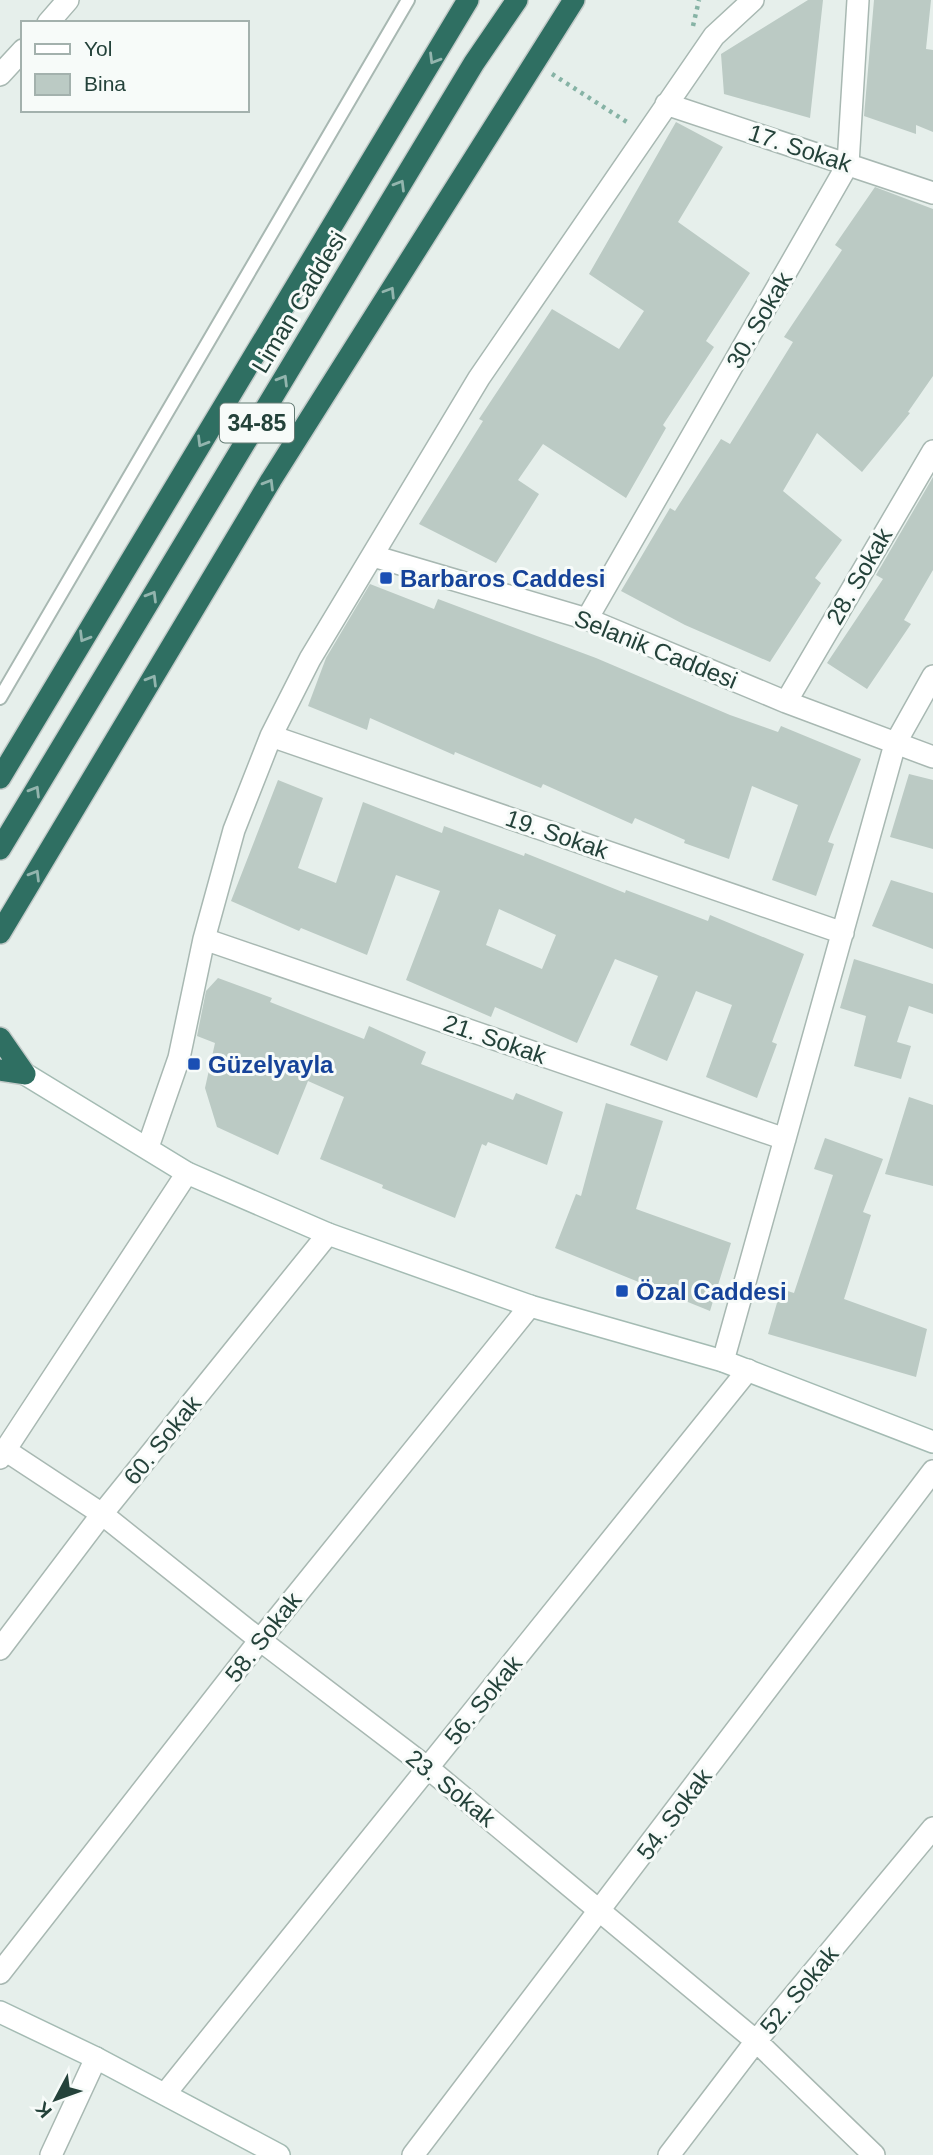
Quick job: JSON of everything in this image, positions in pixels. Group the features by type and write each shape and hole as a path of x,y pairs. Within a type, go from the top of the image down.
{"highway":[{"name":"Liman Caddesi","path":"0,778 468,0"},
{"name":"Liman Caddesi","path":"0,849 467,75 517,0"},
{"path":"0,933 271,480 574,0"},
{"path":"0,1038 25,1074"},
{"path":"0,1070 25,1074"}],"street":[{"path":"50,21 68,0"},
{"path":"148,1147 179,1058 204,939 234,830 271,736 310,659 478,378 714,36 753,0"},
{"name":"30. Sokak","path":"587,619 848,164 858,0"},
{"path":"0,75 21,52"},
{"name":"17. Sokak","path":"666,104 933,193"},
{"name":"28. Sokak","path":"786,702 933,451"},
{"name":"Selanik Caddesi","path":"373,556 587,619 786,702 933,757"},
{"path":"723,1361 895,744 933,676"},
{"name":"19. Sokak","path":"271,736 843,933"},
{"name":"21. Sokak","path":"204,939 785,1139"},
{"path":"25,1074 187,1173 328,1234 530,1306 723,1361 933,1442"},
{"path":"3,1454 187,1173"},
{"name":"60. Sokak","path":"0,1649 102,1514 328,1234"},
{"name":"58. Sokak","path":"0,1973 260,1640 530,1306"},
{"name":"56. Sokak","path":"165,2094 748,1370"},
{"name":"23. Sokak","path":"3,1454 102,1514 260,1640 428,1768 756,2041 874,2155"},
{"name":"54. Sokak","path":"413,2155 933,1471"},
{"name":"52. Sokak","path":"669,2155 756,2041 933,1828"},
{"path":"0,2012 96,2058 279,2155"},
{"path":"51,2155 96,2058"}],"lane":[{"path":"0,698 408,0"}],"path":[{"path":"534,64 645,134"}],"building":[{"path":"808,0 823,0 810,118 724,94 721,54"},
{"path":"874,0 931,0 926,49 933,50 933,132 916,125 916,134 864,116"},
{"path":"676,122 723,147 678,222 750,273 706,341 714,347 663,425 666,428 626,498 543,444 518,480 539,494 496,563 419,524 483,421 479,419 552,309 619,349 644,311 589,274"},
{"path":"875,187 933,209 933,376 908,412 910,413 862,472 817,433 783,491 842,540 815,578 821,583 770,662 685,625 621,591 670,508 675,511 721,439 730,444 793,342 784,337 842,250 835,245"},
{"path":"933,477 933,570 904,620 911,624 867,689 827,663 883,579 876,575"},
{"path":"370,584 434,609 438,599 596,658 730,715 778,732 781,726 861,759 828,842 834,844 816,896 772,880 798,805 752,786 729,859 684,843 685,840 635,818 632,824 543,784 541,788 455,752 454,755 370,718 367,730 308,706 326,658"},
{"path":"909,774 933,780 933,849 890,837"},
{"path":"278,780 323,798 298,868 336,883 363,802 442,833 444,826 524,856 525,853 625,893 626,890 708,921 710,915 804,954 772,1042 777,1044 757,1098 706,1077 732,1005 696,991 667,1061 630,1045 658,976 615,959 577,1043 495,1007 491,1017 406,980 440,891 396,875 367,955 301,928 299,931 231,901","holes":["499,909 556,935 542,969 486,945"]},
{"path":"891,880 933,893 933,949 872,926"},
{"path":"854,959 933,984 933,1014 909,1006 897,1042 911,1046 901,1079 854,1066 866,1016 840,1008"},
{"path":"218,978 272,998 270,1002 364,1039 369,1026 426,1052 421,1064 513,1100 516,1093 563,1112 547,1165 488,1142 486,1146 482,1144 455,1218 320,1159 344,1097 308,1081 278,1155 217,1127 205,1088 215,1043 197,1036 206,991"},
{"path":"909,1097 933,1105 933,1186 885,1174"},
{"path":"606,1103 663,1121 636,1209 731,1243 710,1311 555,1248 576,1194 581,1196"},
{"path":"825,1138 883,1159 863,1212 871,1215 844,1299 927,1329 916,1377 768,1334 781,1289 794,1293 833,1175 814,1169"}],"place":[{"name":"Barbaros Caddesi","path":"386,578"},
{"name":"Güzelyayla","path":"194,1064"},
{"name":"Özal Caddesi","path":"622,1291"}]}
